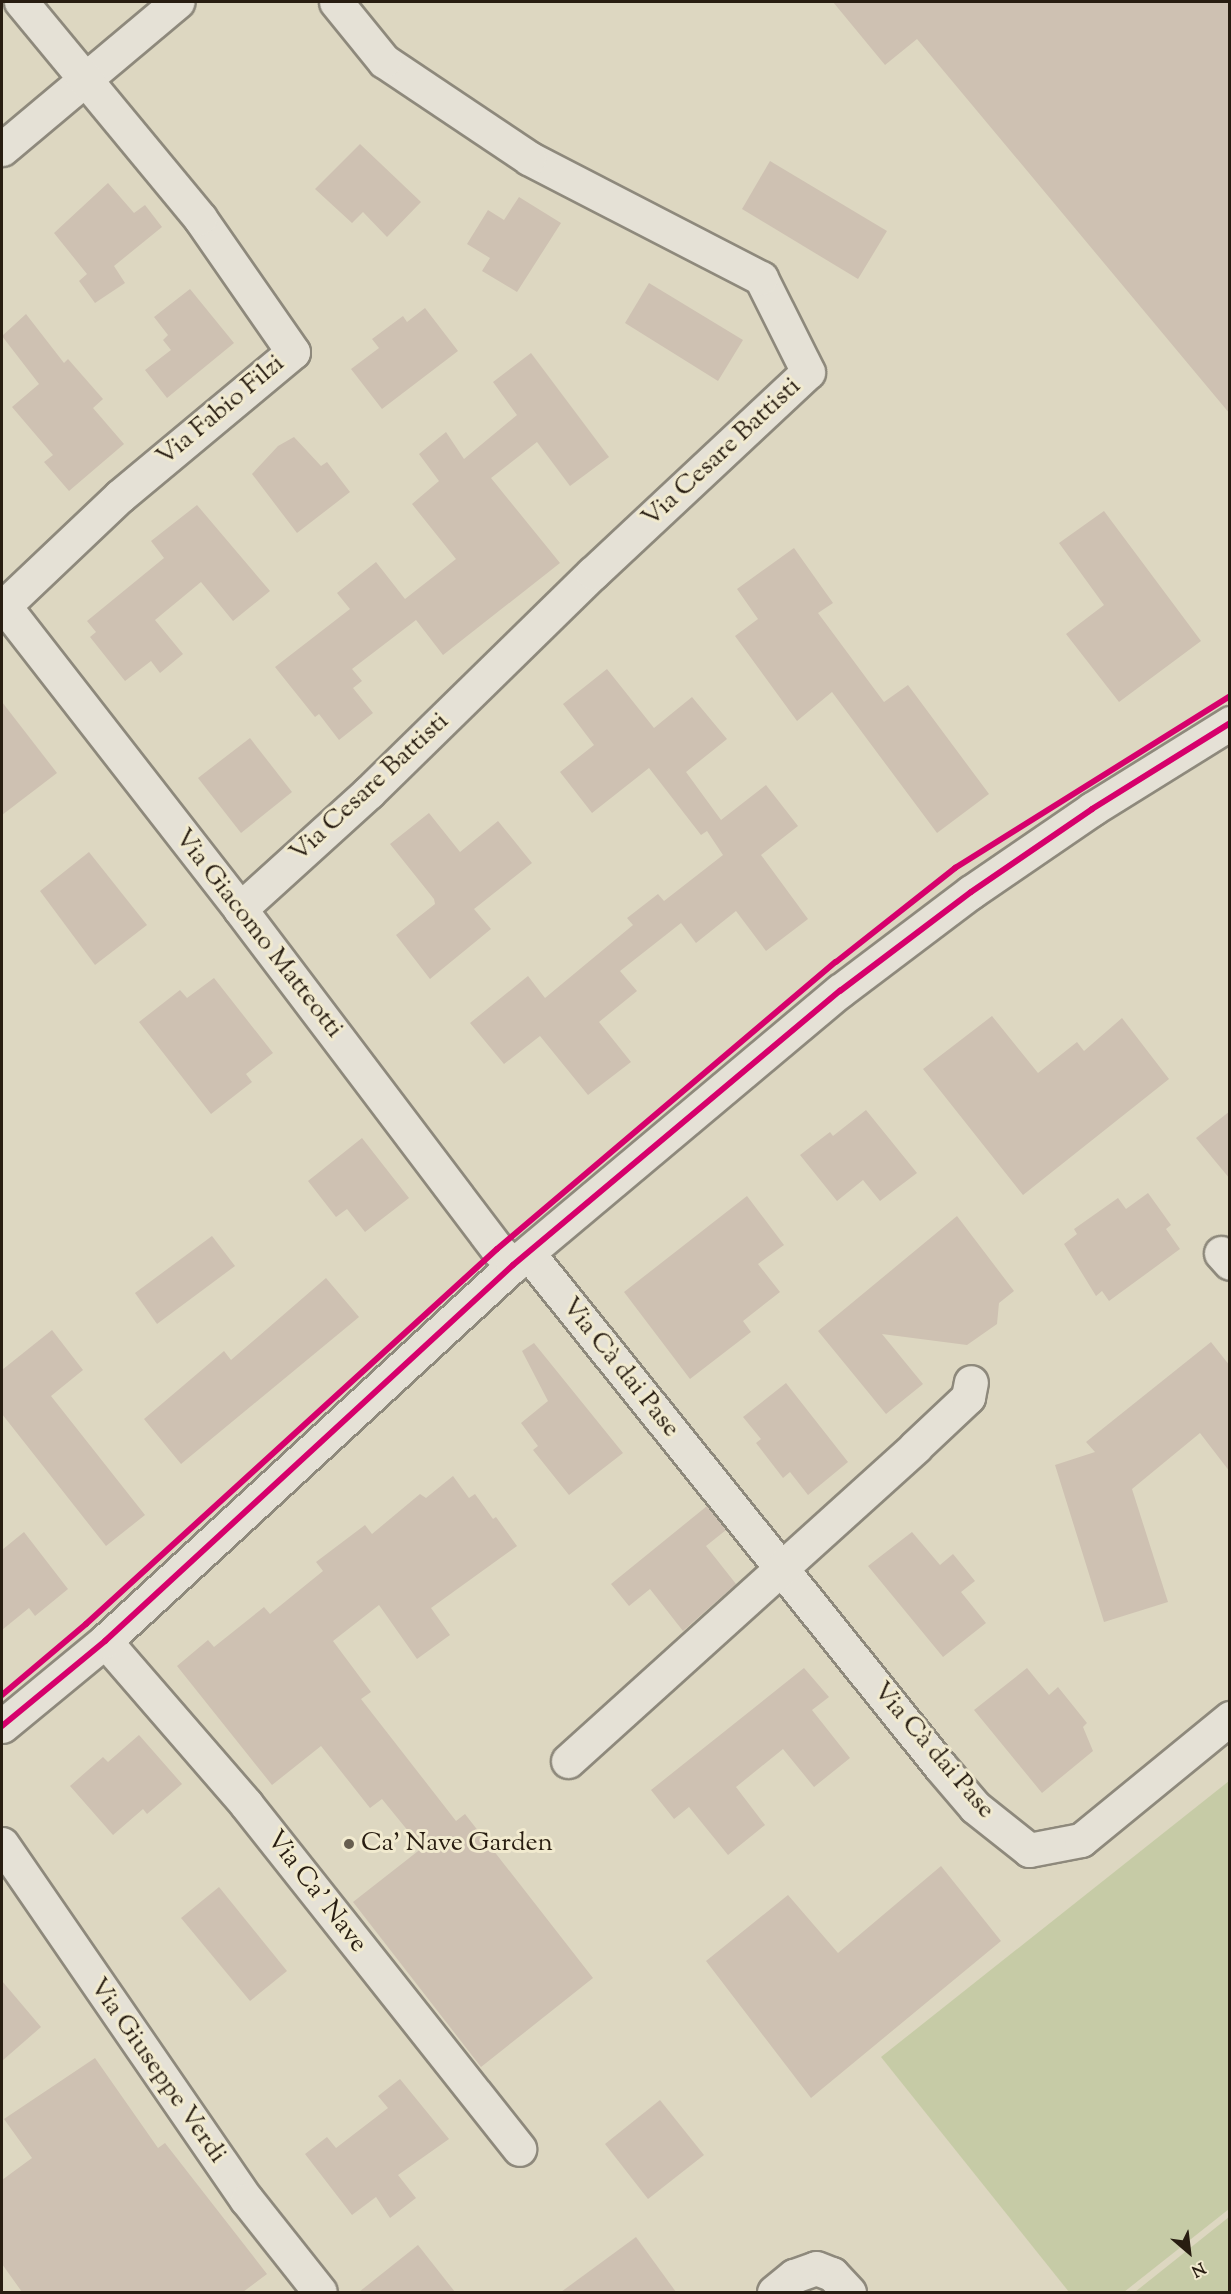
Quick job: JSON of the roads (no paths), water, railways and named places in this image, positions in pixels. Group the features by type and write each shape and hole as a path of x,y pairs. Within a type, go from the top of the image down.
{"street":[{"path":"21,2 85,80"},
{"path":"2,149 177,2"},
{"name":"Via Cesare Battisti","path":"240,909 369,792 593,573 808,372 761,278 529,158 384,61 336,2"},
{"name":"Via Fabio Filzi","path":"3,605 120,496 293,352 200,218 85,80"},
{"name":"Via Giacomo Matteotti","path":"3,605 240,909 497,1249 520,1259"},
{"path":"2,1726 105,1641 520,1259 840,991 962,899 1092,809 1230,723"},
{"name":"Via Cà dai Pase","path":"520,1259 779,1567 975,1807 1029,1850 1081,1840 1230,1718"},
{"path":"568,1761 779,1567 915,1447 968,1397 971,1382"},
{"name":"Via Ca' Nave","path":"105,1641 246,1804 519,2149"},
{"name":"Via Giuseppe Verdi","path":"2,1844 247,2200 320,2292"},
{"path":"774,2292 794,2276 816,2268 832,2274 849,2292"}],"place":[{"name":"Ca' Nave Garden","path":"349,1844"}]}
